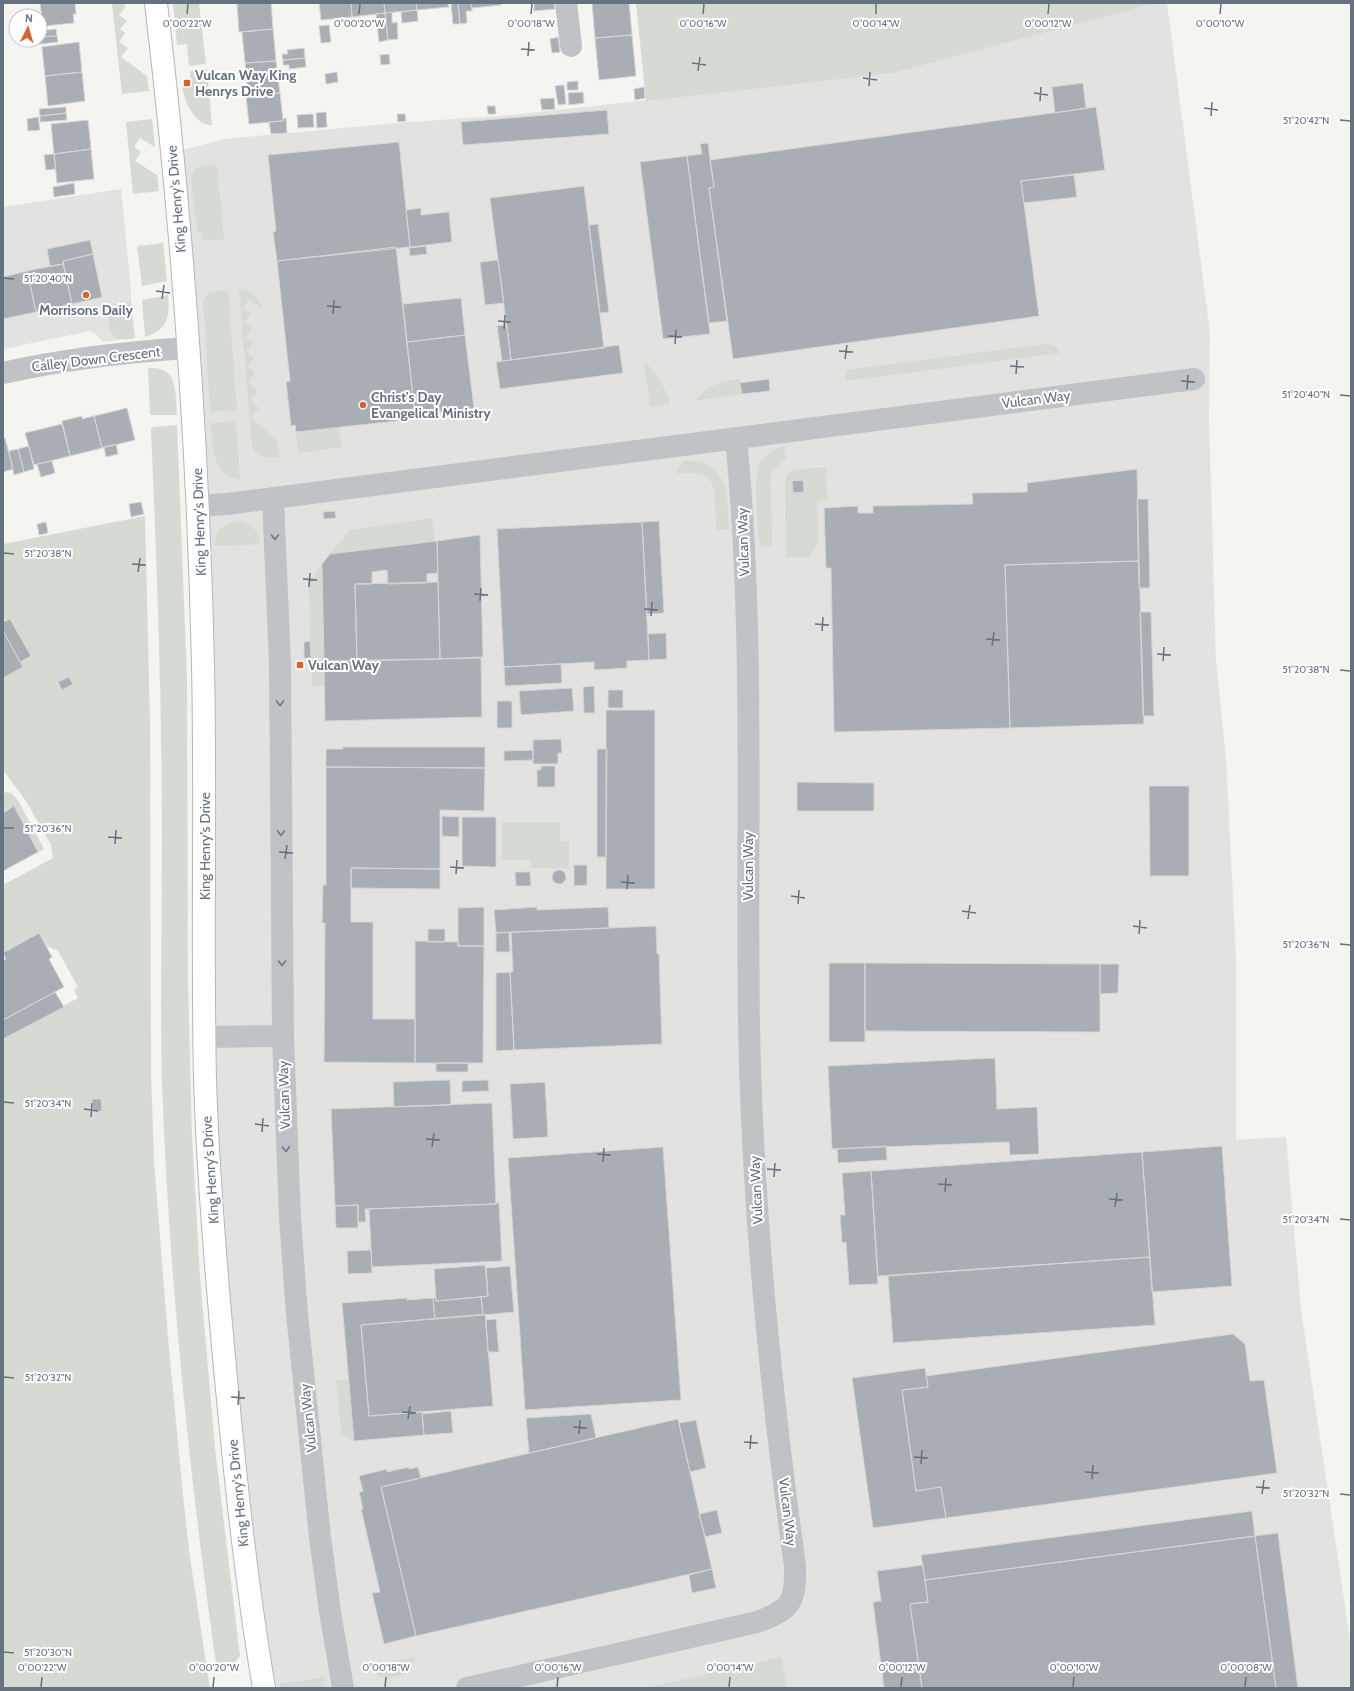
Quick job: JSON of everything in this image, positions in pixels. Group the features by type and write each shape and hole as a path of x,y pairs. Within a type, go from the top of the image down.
{"street":[{"name":"King Henry's Drive","path":"156,3 189,348 198,506 205,762 205,1037 207,1126 221,1326 245,1556 264,1688"},
{"path":"566,3 571,46"},
{"name":"Calley Down Crescent","path":"3,373 106,354 189,348"},
{"name":"Vulcan Way","path":"198,506 274,498 1194,379"},
{"name":"Vulcan Way","path":"467,1688 757,1622 784,1611 792,1597 794,1588 795,1566 767,1333 751,1102 748,944 747,687 742,512 736,438"},
{"name":"Vulcan Way","path":"274,498 280,658 282,1036 290,1210 298,1314 320,1537 330,1612 343,1688"},
{"path":"205,1037 282,1036"}],"shaded area":[{"path":"112,3 121,3 126,6 119,15 127,21 120,29 125,33 119,42 128,48 121,57 147,76 149,91 122,94"},
{"path":"173,3 199,3 206,64 189,66 187,44 177,45"},
{"path":"636,3 1156,3 894,73 646,101"},
{"path":"1156,3 1167,3 1210,333 1209,418 1216,661 1226,758 1236,958 1236,1140 1286,1137 1301,1310 1351,1646 1351,1688 264,1688 231,1435 205,903 172,153 225,139 397,123 511,115 894,73"},
{"path":"207,69 212,125 200,121 191,111 187,104 182,85 191,83 190,71"},
{"path":"152,119 155,147 140,138 134,147 141,152 135,161 157,175 159,191 133,194 126,122"},
{"path":"217,165 224,239 203,241 202,232 197,233 191,179 197,168"},
{"path":"121,189 131,302 117,305 110,332 113,336 121,340 103,342 97,335 90,331 3,349 3,207"},
{"path":"163,243 167,281 142,286 137,246"},
{"path":"239,289 254,295 259,301 262,309 249,299 243,308 251,314 244,322 252,328 245,337 253,343 246,351 254,358 247,366 255,373 248,381 257,391 250,400 259,408 251,417 277,441 280,457 260,455 252,446"},
{"path":"228,290 237,410 210,412 203,301 210,293"},
{"path":"168,295 168,316 166,322 159,331 145,337 142,300"},
{"path":"131,302 135,338 126,340 118,339 113,336 109,328 108,318 110,310 112,307 121,303"},
{"path":"1046,344 1054,345 1060,353 846,381 845,370"},
{"path":"644,360 663,386 670,404 650,407"},
{"path":"148,368 165,371 170,376 175,389 177,415 150,415"},
{"path":"740,379 742,394 695,401 699,396 714,385 725,381"},
{"path":"236,421 240,480 230,477 218,466 212,440 211,423"},
{"path":"177,425 187,678 188,984 192,1136 200,1277 215,1448 240,1656 234,1664 217,1666 197,1520 175,1302 165,1156 162,1083 161,737 151,430 153,427"},
{"path":"339,427 342,447 298,453 296,432"},
{"path":"784,445 786,459 772,472 771,477 772,546 761,546 756,506 756,482 758,467 766,456"},
{"path":"684,460 699,462 710,466 718,473 726,492 729,530 716,530 715,494 709,479 701,475 690,473 675,474"},
{"path":"826,467 828,500 817,501 818,544 809,557 786,557 786,477 791,472 795,471"},
{"path":"145,516 150,722 151,1073 154,1161 168,1338 183,1495 190,1558 210,1688 3,1688 3,1039 78,998 74,990 78,987 58,951 47,946 39,933 3,953 3,885 53,858 51,845 26,801 3,770 3,678 23,667 20,662 31,656 10,619 5,621 3,617 3,544"},
{"path":"432,518 435,541 330,554 350,530"},
{"path":"240,521 248,524 257,532 260,544 214,546 215,540 222,528 234,522"},
{"path":"322,564 324,686 312,686 308,582"},
{"path":"7,792 11,793 18,800 44,849 38,852 14,807 3,812 3,794"},
{"path":"502,822 560,822 560,841 569,841 569,868 531,868 531,860 502,860"},
{"path":"349,1379 354,1441 341,1434 336,1380"},
{"path":"415,1657 409,1670 397,1677 387,1678 377,1675 371,1666"},
{"path":"781,1657 788,1688 645,1688"},
{"path":"325,1677 324,1688 281,1688 279,1684"}],"building":[{"path":"40,3 75,3 76,14 73,14 74,23 48,26 48,8 41,8"},
{"path":"237,3 271,3 273,29 239,32"},
{"path":"319,3 351,3 352,17 321,20"},
{"path":"351,3 384,3 385,13 352,17"},
{"path":"384,3 416,3 417,10 385,13"},
{"path":"416,3 448,3 449,7 417,10"},
{"path":"451,3 458,3 460,24 453,24"},
{"path":"458,3 471,3 472,11 466,11 467,23 460,24"},
{"path":"471,3 501,3 501,5 472,8"},
{"path":"534,3 554,3 555,9 534,11"},
{"path":"592,3 629,3 632,35 595,38"},
{"path":"417,10 418,21 402,23 401,12"},
{"path":"392,12 392,23 397,22 398,39 388,40 385,13"},
{"path":"385,13 388,40 379,42 376,14"},
{"path":"329,25 331,42 321,43 319,26"},
{"path":"56,29 57,36 48,37 48,30"},
{"path":"273,29 276,61 245,63 242,32"},
{"path":"632,35 636,76 599,80 595,38"},
{"path":"57,36 58,42 48,43 48,37"},
{"path":"558,37 560,52 552,53 550,39"},
{"path":"79,42 82,72 45,76 42,48 48,48 48,46"},
{"path":"304,48 305,58 283,60 282,54 288,54 287,50"},
{"path":"389,54 390,64 381,65 380,55"},
{"path":"305,58 306,67 289,69 289,65 283,65 283,60"},
{"path":"276,61 280,93 248,96 245,63"},
{"path":"82,72 85,101 48,106 45,76"},
{"path":"337,72 338,82 326,84 325,74"},
{"path":"578,81 578,90 567,90 567,82"},
{"path":"1083,83 1086,108 1055,113 1052,87"},
{"path":"564,85 566,104 558,105 555,86"},
{"path":"644,87 645,98 635,100 634,89"},
{"path":"583,92 584,103 569,105 568,93"},
{"path":"280,93 283,121 249,124 246,96"},
{"path":"554,98 555,109 542,110 540,99"},
{"path":"487,106 495,106 496,114 488,114"},
{"path":"66,107 66,113 40,116 39,109"},
{"path":"1096,107 1105,170 1021,181 1039,316 733,359 709,188 714,187 710,160"},
{"path":"607,110 609,134 463,145 461,122"},
{"path":"326,112 327,127 317,128 316,113"},
{"path":"66,113 67,120 40,122 40,116"},
{"path":"313,114 314,127 298,128 297,115"},
{"path":"397,114 405,114 406,121 398,122"},
{"path":"38,117 40,130 28,131 27,119"},
{"path":"286,118 287,133 271,134 269,122 283,121 283,119"},
{"path":"88,120 91,149 54,154 51,124"},
{"path":"399,142 410,247 277,261 273,232 276,231 268,155"},
{"path":"708,143 714,187 709,188 727,321 709,323 687,156 702,154 700,144"},
{"path":"91,149 94,179 57,183 54,154"},
{"path":"54,154 56,169 46,170 44,155"},
{"path":"687,156 710,334 663,339 640,162"},
{"path":"1074,175 1077,197 1024,203 1021,181"},
{"path":"74,183 75,194 54,197 53,187"},
{"path":"584,186 604,348 511,360 490,198"},
{"path":"421,208 421,215 449,212 452,242 410,247 406,210"},
{"path":"598,224 609,312 600,313 589,225"},
{"path":"90,240 93,254 63,261 63,264 50,266 47,249"},
{"path":"426,246 427,254 410,256 409,248"},
{"path":"396,247 415,415 404,417 405,420 296,432 295,425 291,426 286,382 290,381 277,261"},
{"path":"93,254 102,297 72,304 63,261"},
{"path":"498,260 504,303 485,305 480,262"},
{"path":"63,264 72,304 36,312 27,271"},
{"path":"27,271 36,312 3,319 3,277"},
{"path":"461,298 465,335 407,342 403,304"},
{"path":"507,325 511,360 502,361 497,326"},
{"path":"465,335 474,408 415,415 407,342"},
{"path":"619,345 623,373 500,389 496,362"},
{"path":"769,379 770,391 742,394 740,383"},
{"path":"127,408 135,440 102,448 94,416"},
{"path":"82,416 82,419 94,416 102,448 70,456 62,421"},
{"path":"62,424 70,456 34,465 25,433"},
{"path":"3,438 5,438 13,469 3,472"},
{"path":"116,444 118,454 106,457 104,447"},
{"path":"29,446 34,469 24,472 18,449"},
{"path":"18,449 24,472 14,475 9,451"},
{"path":"52,461 55,473 41,477 37,464"},
{"path":"1137,469 1139,561 1005,565 1010,728 834,732 831,568 826,568 824,508 858,506 858,513 873,513 873,506 973,504 972,493 1027,492 1027,483"},
{"path":"803,480 804,492 793,493 792,481"},
{"path":"1137,499 1148,499 1150,588 1139,588"},
{"path":"141,502 144,514 131,517 129,504"},
{"path":"335,511 336,518 324,519 323,512"},
{"path":"659,521 664,613 647,614 642,522"},
{"path":"46,522 48,533 39,535 37,524"},
{"path":"642,522 649,660 627,661 627,668 594,670 594,662 504,667 497,529"},
{"path":"480,535 483,657 440,659 437,541"},
{"path":"437,541 438,573 427,574 427,583 388,584 387,570 372,572 372,584 355,584 357,661 324,661 322,564 330,554"},
{"path":"1139,561 1144,724 1010,728 1005,565"},
{"path":"438,582 440,659 357,661 355,584"},
{"path":"1140,612 1151,612 1154,716 1143,716"},
{"path":"10,619 31,656 20,662 3,631 3,622"},
{"path":"3,631 23,667 3,678"},
{"path":"666,633 667,659 649,660 648,634"},
{"path":"310,641 311,658 304,658 304,642"},
{"path":"481,658 482,717 325,721 324,661"},
{"path":"561,664 562,683 505,686 504,667"},
{"path":"69,677 73,684 62,690 58,682"},
{"path":"594,686 595,713 584,713 583,687"},
{"path":"572,688 574,711 521,715 519,691"},
{"path":"608,690 623,690 623,708 608,708"},
{"path":"497,701 512,701 512,728 497,728"},
{"path":"606,710 655,710 655,889 606,889"},
{"path":"561,739 562,753 558,753 558,764 533,764 533,740"},
{"path":"342,747 485,747 485,768 326,767 326,749 343,749"},
{"path":"597,749 607,749 606,857 597,857"},
{"path":"533,750 533,760 504,761 504,751"},
{"path":"541,766 555,766 555,787 537,787 537,770 541,770"},
{"path":"326,767 485,768 484,811 440,810 440,869 351,868 351,922 373,922 373,1019 415,1019 415,1063 324,1062 325,923 322,923 323,885 326,885"},
{"path":"797,782 874,783 874,811 797,811"},
{"path":"1149,786 1189,786 1189,876 1150,876"},
{"path":"14,806 38,852 3,871 3,813"},
{"path":"442,816 459,817 459,837 442,836"},
{"path":"462,817 496,817 496,867 462,866"},
{"path":"574,865 587,865 587,885 574,886"},
{"path":"351,868 440,869 440,889 351,888"},
{"path":"556,870 562,870 566,874 566,880 562,884 556,884 552,880 552,874"},
{"path":"515,872 530,872 531,886 516,886"},
{"path":"484,907 484,946 458,946 458,908"},
{"path":"537,907 537,910 608,907 609,928 496,933 494,910"},
{"path":"656,926 657,954 659,953 662,1044 514,1050 510,972 513,972 511,932"},
{"path":"428,929 445,929 445,942 428,942"},
{"path":"509,932 510,952 496,952 496,933"},
{"path":"39,933 52,957 49,959 64,987 3,1020 3,961 6,959 3,953"},
{"path":"415,941 458,942 458,946 484,946 483,1063 415,1063"},
{"path":"829,963 865,963 865,1042 829,1042"},
{"path":"865,963 1100,964 1100,1032 865,1031"},
{"path":"1100,964 1119,964 1118,993 1100,994"},
{"path":"510,972 514,1050 496,1051 496,973"},
{"path":"55,992 64,1007 3,1039 3,1020"},
{"path":"995,1058 997,1109 1037,1107 1039,1154 1010,1155 1009,1142 832,1149 828,1066"},
{"path":"436,1063 468,1063 468,1072 436,1072"},
{"path":"450,1080 451,1105 394,1107 393,1082"},
{"path":"488,1080 489,1091 462,1092 462,1081"},
{"path":"545,1082 548,1137 513,1139 510,1084"},
{"path":"92,1099 101,1099 102,1111 93,1111"},
{"path":"492,1103 496,1204 365,1209 366,1222 358,1222 358,1205 335,1206 331,1109"},
{"path":"886,1146 887,1160 838,1163 837,1149"},
{"path":"1222,1146 1232,1286 1152,1292 1142,1152"},
{"path":"663,1147 681,1400 525,1410 508,1158"},
{"path":"1142,1152 1150,1257 878,1276 871,1171"},
{"path":"871,1171 878,1284 849,1285 846,1242 842,1243 840,1215 845,1215 842,1173"},
{"path":"499,1202 502,1261 372,1267 369,1209 496,1204"},
{"path":"358,1205 358,1228 336,1228 335,1206"},
{"path":"371,1250 372,1273 348,1274 347,1251"},
{"path":"1150,1257 1155,1325 893,1343 888,1276"},
{"path":"485,1265 488,1296 436,1301 434,1269"},
{"path":"510,1266 514,1312 483,1315 481,1297 488,1296 486,1268"},
{"path":"481,1297 483,1315 435,1319 433,1298 436,1298 436,1301"},
{"path":"407,1298 407,1300 433,1298 435,1319 361,1325 369,1416 422,1412 424,1435 354,1441 342,1303"},
{"path":"485,1314 493,1406 369,1416 361,1325"},
{"path":"496,1319 499,1352 488,1352 486,1320"},
{"path":"1233,1334 1245,1344 1250,1381 1264,1380 1277,1473 946,1518 941,1487 916,1491 902,1390 928,1387 926,1376"},
{"path":"925,1368 928,1387 902,1390 916,1491 941,1487 946,1518 873,1528 852,1378"},
{"path":"451,1411 453,1433 424,1435 422,1414"},
{"path":"591,1414 596,1438 529,1453 526,1418"},
{"path":"678,1419 712,1569 416,1636 381,1487"},
{"path":"696,1420 706,1468 690,1472 679,1423"},
{"path":"409,1467 409,1469 418,1467 421,1478 381,1487 416,1636 384,1644 372,1593 380,1592 361,1509 363,1509 359,1492 363,1491 359,1476 387,1469 387,1472"},
{"path":"717,1510 722,1533 705,1537 699,1514"},
{"path":"1252,1511 1255,1536 925,1580 921,1555"},
{"path":"1278,1533 1298,1688 1276,1688 1255,1536"},
{"path":"1255,1536 1276,1688 922,1688 910,1604 928,1602 925,1580"},
{"path":"923,1565 928,1602 910,1604 922,1688 884,1688 873,1602 881,1601 877,1571"},
{"path":"712,1569 716,1588 692,1593 689,1575"}],"place":[{"name":"Vulcan Way King Henrys Drive","path":"187,83"},
{"name":"Morrisons Daily","path":"86,295"},
{"name":"Christ's Day Evangelical Ministry","path":"363,405"},
{"name":"Vulcan Way","path":"300,665"}]}
